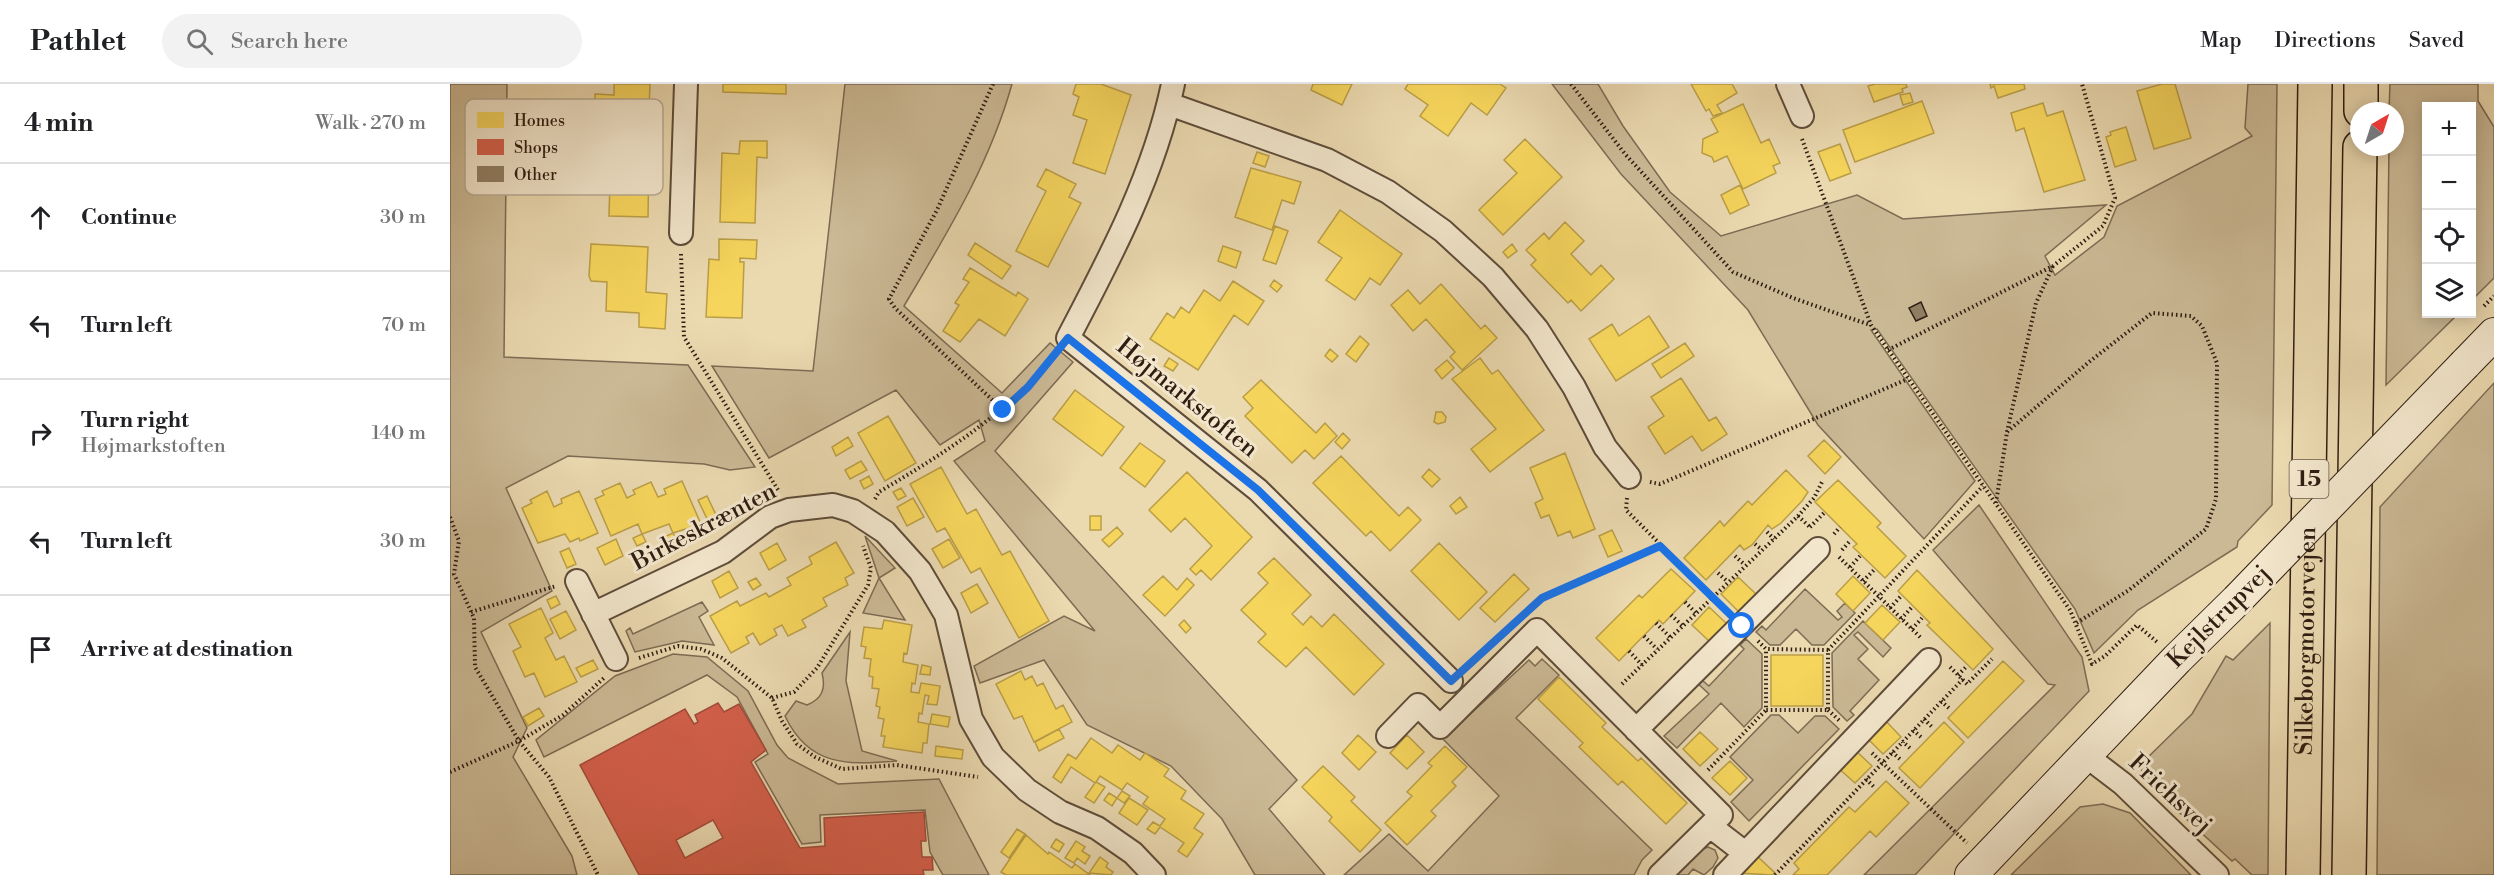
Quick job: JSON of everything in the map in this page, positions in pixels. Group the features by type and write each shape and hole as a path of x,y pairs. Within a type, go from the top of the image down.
{"highway":[{"name":"Silkeborgmotorvejen","path":"2303,875 2315,84"},
{"path":"2361,84 2361,102"},
{"name":"Silkeborgmotorvejen","path":"2349,875 2360,156"}],"street":[{"path":"681,232 686,84"},
{"path":"1788,84 1802,116"},
{"path":"1068,338 1111,257 1140,193 1171,94 1328,160 1388,192 1443,231 1493,277 1537,329 1574,387 1605,447 1629,477"},
{"name":"Kejlstrupvej","path":"1978,867 2494,334"},
{"name":"Højmarkstoften","path":"1068,338 1258,490 1451,681"},
{"name":"Birkeskrænten","path":"593,614 723,552 770,517 789,510 833,505 863,516 885,532 920,572 946,615 971,719 1000,766 1028,790 1060,812 1097,828 1133,853 1154,875"},
{"path":"1636,730 1824,546"},
{"path":"577,581 620,664"},
{"path":"1388,736 1418,705 1440,727 1537,630 1722,815 1660,875"},
{"path":"1725,875 1934,656"},
{"name":"Frichsvej","path":"2085,755 2123,784 2217,875"},
{"path":"1710,826 1745,853"}],"path":[{"path":"993,84 937,210 889,299 895,308 1003,410"},
{"path":"1571,84 1625,154 1733,272 1870,325"},
{"path":"1888,350 2053,266 2103,226 2115,198 2082,84"},
{"path":"1802,116 1799,130 1870,325 2070,610 2092,664 2105,656 2137,625 2177,659"},
{"path":"681,232 684,337 747,436 789,510"},
{"path":"1996,504 2007,432 2036,303 2053,266"},
{"path":"2007,432 2089,362 2152,313 2192,315 2202,326 2217,363 2216,499 2206,529 2129,590 2075,624"},
{"path":"772,698 794,693 817,668 868,585 871,568 863,545 855,534 863,516 879,492 946,452 1003,410 1028,387 1068,338"},
{"path":"1828,650 1766,649 1626,510 1629,477 1660,484 1908,378"},
{"path":"1606,699 1798,516 1814,498 1823,480"},
{"path":"1978,867 1882,763 1828,710 1828,650 1983,486"},
{"path":"1810,527 1825,512"},
{"path":"1798,516 1810,527 1824,546 1850,567 1912,629 1934,656 1967,684 1992,659"},
{"path":"450,517 459,541 454,574 474,618 475,667 519,741 549,777 598,875"},
{"path":"1785,521 1789,525"},
{"path":"1767,532 1774,539"},
{"path":"1755,544 1761,549"},
{"path":"1525,613 1542,598 1660,546"},
{"path":"1735,556 1745,565"},
{"path":"1850,567 1860,556"},
{"path":"1863,581 1874,570"},
{"path":"1718,573 1728,582"},
{"path":"471,612 542,589 577,581"},
{"path":"1890,608 1901,596"},
{"path":"1685,602 1696,613"},
{"path":"1901,619 1911,607"},
{"path":"1671,615 1684,627"},
{"path":"1912,629 1922,618"},
{"path":"1656,623 1671,638"},
{"path":"1644,636 1657,649"},
{"path":"450,772 519,741 563,715 620,664 678,646 701,649 722,658 772,698 782,721 797,744 815,757 842,769 897,765 985,778 1000,766"},
{"path":"1693,786 1766,710 1766,649"},
{"path":"1629,651 1642,665"},
{"path":"1958,675 1967,666"},
{"path":"1775,875 1963,679"},
{"path":"1941,701 1951,710"},
{"path":"1766,710 1828,710"},
{"path":"1924,719 1932,727"},
{"path":"1913,730 1921,737"},
{"path":"1902,741 1911,749"},
{"path":"1892,752 1901,760"},
{"path":"1866,779 1874,787"}],"shaded area":[{"path":"450,84 507,84 507,99 465,99 465,195 506,195 504,357 688,365 755,467 730,470 704,464 568,456 506,488 552,591 481,632 527,728 513,757 572,856 577,875 450,875"},
{"path":"845,84 1012,84 1003,114 966,198 904,306 1002,393 1050,343 1073,362 995,451 1297,780 1269,809 1325,875 1255,875 1222,819 1171,766 1087,725 1044,660 980,683 974,666 1064,616 1095,631 954,461 985,441 979,420 940,445 896,390 769,458 712,366 813,371"},
{"path":"1552,84 1598,84 1623,126 1670,192 1721,236 1857,195 1903,219 2106,205 2045,256 2055,275 2104,237 2117,206 2252,136 2245,128 2248,84 2277,84 2272,505 2238,541 2237,547 2138,610 2094,653 2075,609 1877,329 1871,330 1975,481 1924,539 1818,425 1748,310 1621,174"},
{"path":"2390,84 2478,84 2478,101 2494,127 2494,278 2476,296 2476,102 2422,102 2422,318 2454,318 2386,385 2389,156 2404,156 2404,102 2389,102"},
{"path":"2494,383 2494,875 2377,875 2380,507"},
{"path":"1979,505 2082,657 2089,691 1915,875 1864,875 2055,685 2048,684 1933,550"},
{"path":"865,536 895,568 879,578"},
{"path":"879,578 905,620 863,613"},
{"path":"1805,589 1838,620 1842,617 1837,611 1845,603 1855,613 1824,645 1812,645 1796,629 1780,645 1770,645 1756,632 1762,626 1766,630"},
{"path":"702,602 708,611 699,617 714,645 682,641 635,652 626,631 630,628 633,634"},
{"path":"1863,621 1891,648 1883,657 1858,632 1854,635 1868,649 1858,659 1879,680 1850,711 1854,715 1847,721 1833,707 1832,653"},
{"path":"2270,623 2268,875 2252,875 2235,859 2232,861 2144,780 2140,765 2192,714 2226,656 2233,660"},
{"path":"850,632 846,681 862,751 897,761 846,762 818,754 795,733 785,716 796,701 807,705 822,693 822,673"},
{"path":"1746,639 1762,654 1762,708 1744,727 1721,703 1677,748 1664,736 1709,694 1694,680 1697,676 1709,686 1744,649 1740,645"},
{"path":"673,654 707,657 748,691 777,745 788,758 838,784 939,779 989,875 943,875 930,852 925,810 820,815 821,842 802,844 755,762 768,754 737,697 707,675 544,757 536,740 615,676"},
{"path":"1542,659 1559,675 1516,718 1652,850 1642,860 1634,875 1344,875 1389,834 1428,871 1499,796 1443,739 1529,660 1535,666"},
{"path":"1771,715 1779,715 1798,733 1815,716 1825,716 1839,729 1749,821 1731,802 1753,780 1730,757"},
{"path":"2103,804 2130,813 2191,875 2011,875 2080,807"},
{"path":"1708,847 1715,850 1718,858 1713,867 1704,875 1693,869 1688,875 1669,875 1696,852"}],"building: Homes":[{"path":"614,84 650,84 649,99 595,99 595,94 614,95"},
{"path":"723,84 786,84 786,94 723,92"},
{"path":"1076,84 1101,84 1131,95 1105,174 1073,163 1087,120 1073,115 1079,97 1073,94"},
{"path":"1313,84 1352,84 1342,105 1311,90"},
{"path":"1408,84 1500,84 1506,88 1487,115 1471,103 1448,136 1420,116 1428,105 1405,89"},
{"path":"1691,84 1732,84 1737,93 1717,105 1722,113 1713,116 1709,109 1706,111"},
{"path":"1906,84 1907,87 1902,89 1903,92 1874,102 1868,86"},
{"path":"1990,84 2024,84 2025,89 1998,98 1994,86 1991,88"},
{"path":"2162,84 2175,84 2191,138 2154,149 2137,91"},
{"path":"1910,93 1913,102 1903,105 1900,95"},
{"path":"1922,101 1934,133 1855,162 1843,130"},
{"path":"2043,103 2047,116 2063,111 2085,180 2044,192 2024,128 2016,131 2011,113"},
{"path":"1743,104 1761,143 1769,139 1780,163 1773,166 1776,173 1743,189 1727,156 1714,162 1712,157 1702,153 1703,139 1718,132 1711,119"},
{"path":"2126,127 2136,160 2115,167 2106,137 2111,135 2110,132"},
{"path":"1525,139 1562,177 1503,235 1479,210 1517,173 1504,160"},
{"path":"740,141 767,141 767,158 757,157 755,223 720,222 722,153 739,154"},
{"path":"1840,144 1851,173 1830,181 1818,152"},
{"path":"1257,152 1269,156 1265,167 1253,163"},
{"path":"1251,168 1301,182 1294,204 1282,200 1272,230 1235,217"},
{"path":"1046,169 1076,184 1069,197 1081,203 1048,267 1016,251 1046,191 1037,186"},
{"path":"1740,185 1749,205 1730,214 1721,195"},
{"path":"610,195 648,195 648,217 609,216"},
{"path":"1340,210 1402,254 1380,285 1370,278 1355,300 1326,280 1342,258 1318,242"},
{"path":"1565,222 1584,241 1571,254 1591,275 1601,265 1614,279 1581,311 1571,300 1568,303 1531,265 1536,260 1526,250 1544,233 1549,239"},
{"path":"1275,226 1288,231 1276,264 1263,260"},
{"path":"719,239 757,240 756,259 740,258 740,262 744,262 742,318 706,317 709,259 719,260"},
{"path":"975,243 1011,266 1002,279 968,255"},
{"path":"591,244 648,247 646,292 667,294 665,329 639,327 639,313 606,311 607,282 591,281 589,276"},
{"path":"1512,244 1517,251 1508,258 1503,252"},
{"path":"1223,246 1241,252 1236,268 1218,261"},
{"path":"970,268 1016,296 1018,292 1028,299 1005,336 979,319 960,342 943,331 959,305 955,303 969,282 963,279"},
{"path":"1274,280 1282,286 1277,292 1270,286"},
{"path":"1233,281 1264,301 1248,325 1234,315 1198,370 1150,339 1167,313 1174,318 1181,307 1189,313 1204,290 1220,301"},
{"path":"1441,284 1481,329 1485,325 1497,338 1462,370 1450,357 1455,352 1426,319 1413,331 1391,305 1408,290 1420,304"},
{"path":"1649,316 1669,347 1616,381 1589,339 1612,324 1619,336"},
{"path":"1360,336 1369,344 1356,362 1346,354"},
{"path":"1685,343 1694,356 1661,378 1652,364"},
{"path":"1330,349 1338,356 1332,362 1325,356"},
{"path":"1169,358 1178,364 1173,371 1164,366"},
{"path":"1480,358 1492,374 1498,370 1544,430 1490,472 1471,449 1496,429 1452,379"},
{"path":"1447,360 1454,368 1442,379 1435,370"},
{"path":"1681,378 1709,421 1716,417 1727,434 1702,451 1692,436 1665,454 1648,427 1664,416 1651,397"},
{"path":"1261,380 1316,433 1325,423 1337,436 1314,459 1305,450 1292,463 1245,416 1253,408 1243,397"},
{"path":"1075,390 1124,427 1102,456 1053,419"},
{"path":"1436,412 1442,412 1446,417 1445,422 1438,424 1434,422"},
{"path":"888,416 916,463 885,481 858,433"},
{"path":"1343,433 1350,440 1342,449 1335,442"},
{"path":"848,437 853,446 836,456 832,447"},
{"path":"1824,440 1841,457 1825,474 1808,456"},
{"path":"1140,443 1165,461 1145,487 1120,468"},
{"path":"1565,453 1595,529 1573,538 1570,531 1558,536 1549,515 1541,518 1535,503 1543,499 1530,468"},
{"path":"1341,456 1399,516 1408,507 1421,520 1390,551 1371,531 1366,536 1313,483"},
{"path":"861,461 867,470 850,479 845,470"},
{"path":"941,467 967,514 976,509 1002,555 1010,551 1049,621 1019,638 980,568 971,573 945,528 937,532 910,484"},
{"path":"1429,469 1440,479 1432,487 1422,477"},
{"path":"1786,470 1808,492 1802,501 1781,523 1772,529 1768,525 1752,545 1744,550 1740,545 1706,580 1684,558 1720,521 1724,526 1748,501 1752,505"},
{"path":"1187,472 1252,537 1211,580 1201,570 1196,575 1190,569 1212,546 1185,518 1171,532 1149,510"},
{"path":"869,476 873,484 864,489 860,481"},
{"path":"1838,480 1881,523 1877,527 1906,556 1885,578 1853,547 1857,544 1815,502"},
{"path":"682,481 701,524 673,533 669,524 642,534 638,524 611,536 595,499 604,495 602,491 620,483 627,498 635,494 633,490 651,482 658,497 666,494 664,489"},
{"path":"901,488 906,496 898,500 893,492"},
{"path":"547,491 554,507 562,503 561,499 579,491 598,533 580,541 579,538 570,542 565,534 538,543 522,508 532,503 530,500"},
{"path":"707,496 719,521 710,525 698,500"},
{"path":"1460,497 1467,507 1456,514 1450,506"},
{"path":"913,498 924,517 907,526 897,507"},
{"path":"1090,516 1101,516 1101,530 1090,530"},
{"path":"1117,527 1123,534 1109,547 1102,540"},
{"path":"1612,530 1622,551 1608,557 1599,536"},
{"path":"673,533 677,541 668,545 664,537"},
{"path":"642,534 646,542 637,546 633,538"},
{"path":"616,539 623,556 605,565 597,548"},
{"path":"949,539 960,558 943,568 932,549"},
{"path":"836,542 854,573 845,578 848,585 823,598 827,606 802,620 806,627 788,636 782,625 774,629 777,635 760,645 753,633 746,637 749,643 731,653 710,616 737,601 740,606 766,593 769,597 791,585 787,578 812,564 809,557"},
{"path":"777,543 786,560 769,570 760,553"},
{"path":"1439,543 1487,592 1459,620 1411,571"},
{"path":"569,548 576,564 567,568 560,552"},
{"path":"1274,558 1311,595 1292,614 1303,625 1311,616 1322,627 1334,614 1384,664 1354,695 1306,647 1286,667 1258,642 1266,634 1241,610 1268,583 1258,573"},
{"path":"1671,569 1695,591 1663,624 1659,620 1619,661 1596,638 1639,595 1642,598"},
{"path":"1917,570 1993,649 1973,670 1927,625 1930,623 1898,591"},
{"path":"729,571 738,588 720,598 712,581"},
{"path":"1514,574 1529,589 1495,622 1480,608"},
{"path":"1163,576 1177,590 1187,578 1194,585 1165,616 1143,595"},
{"path":"1853,576 1870,593 1853,611 1836,594"},
{"path":"1738,577 1756,594 1739,612 1721,594"},
{"path":"756,578 761,585 753,590 748,582"},
{"path":"977,584 988,603 971,613 961,593"},
{"path":"556,596 560,604 551,609 547,600"},
{"path":"1882,605 1900,622 1883,640 1865,623"},
{"path":"1709,607 1727,624 1710,642 1692,625"},
{"path":"541,608 553,633 545,638 556,660 564,656 577,682 545,697 534,673 525,677 513,651 521,647 509,624"},
{"path":"566,611 576,630 560,639 550,619"},
{"path":"884,620 912,625 907,654 904,653 903,662 918,665 915,684 912,683 911,692 919,693 921,683 940,686 937,705 927,704 929,696 925,695 922,714 919,713 918,722 929,724 927,743 923,743 922,753 883,747 885,736 881,736 884,719 878,718 880,707 876,706 879,689 872,688 873,677 869,676 871,659 864,658 866,647 861,646 864,627 882,629"},
{"path":"1184,620 1191,628 1186,633 1179,625"},
{"path":"1771,655 1823,655 1823,706 1771,706"},
{"path":"593,660 598,669 581,677 576,668"},
{"path":"2003,661 2024,681 1968,738 1948,718"},
{"path":"922,665 931,667 930,675 920,674"},
{"path":"1021,671 1025,680 1032,676 1037,686 1043,683 1056,709 1063,705 1072,722 1034,742 1022,716 1014,719 996,684"},
{"path":"1559,677 1606,723 1602,727 1638,761 1641,758 1687,803 1666,824 1622,781 1618,785 1579,747 1583,743 1538,699"},
{"path":"539,708 544,716 528,726 523,717"},
{"path":"932,714 950,717 948,727 930,724"},
{"path":"1884,719 1901,737 1883,754 1866,737"},
{"path":"1944,722 1964,742 1920,788 1899,768"},
{"path":"1059,729 1064,738 1039,751 1035,742"},
{"path":"1700,732 1718,749 1700,766 1683,749"},
{"path":"1358,735 1376,752 1359,770 1342,753"},
{"path":"1407,735 1424,752 1407,769 1390,753"},
{"path":"1091,738 1112,753 1118,745 1140,760 1145,753 1169,769 1164,776 1186,791 1181,799 1204,814 1194,828 1203,834 1187,857 1178,851 1184,843 1160,827 1155,834 1147,829 1153,822 1160,826 1165,819 1143,804 1148,797 1127,783 1122,790 1100,776 1096,782 1105,787 1094,803 1085,797 1095,783 1071,767 1061,783 1053,777 1068,754 1076,759"},
{"path":"936,746 963,750 962,759 935,756"},
{"path":"1445,746 1467,767 1452,782 1456,786 1431,811 1436,816 1407,845 1385,823 1412,796 1407,792 1432,766 1428,763"},
{"path":"1854,749 1872,766 1855,783 1837,767"},
{"path":"1730,761 1747,778 1730,795 1712,778"},
{"path":"1323,766 1355,797 1351,801 1381,830 1360,852 1329,821 1332,817 1302,787"},
{"path":"1886,781 1909,803 1876,837 1870,831 1827,875 1793,875 1799,869 1794,863 1849,807 1855,812"},
{"path":"1122,791 1130,796 1124,803 1117,798"},
{"path":"1109,793 1117,798 1112,806 1104,800"},
{"path":"1129,798 1148,810 1137,825 1119,813"},
{"path":"1017,829 1025,834 1009,858 1001,852"},
{"path":"1026,835 1048,854 1049,852 1072,868 1075,864 1090,875 1006,875 1001,872"},
{"path":"1056,839 1064,844 1059,852 1051,847"},
{"path":"1076,841 1085,847 1082,851 1090,856 1085,864 1077,858 1074,863 1065,858"},
{"path":"1757,856 1775,873 1772,875 1739,873"},
{"path":"1100,857 1108,863 1106,867 1113,872 1111,875 1089,873"}],"building: Shops":[{"path":"718,703 724,712 739,704 766,750 751,762 800,848 825,846 824,818 924,812 926,841 921,841 922,857 932,857 933,870 923,870 924,875 639,875 580,765 685,709 694,724 698,722 695,715","holes":["713,820 723,838 685,858 676,840"]}],"building: Other":[{"path":"1921,302 1927,316 1916,321 1909,308"}],"route":[{"path":"1003,410 1028,387 1068,338 1174,420 1258,490 1451,681 1542,598 1660,546 1742,626"}]}
